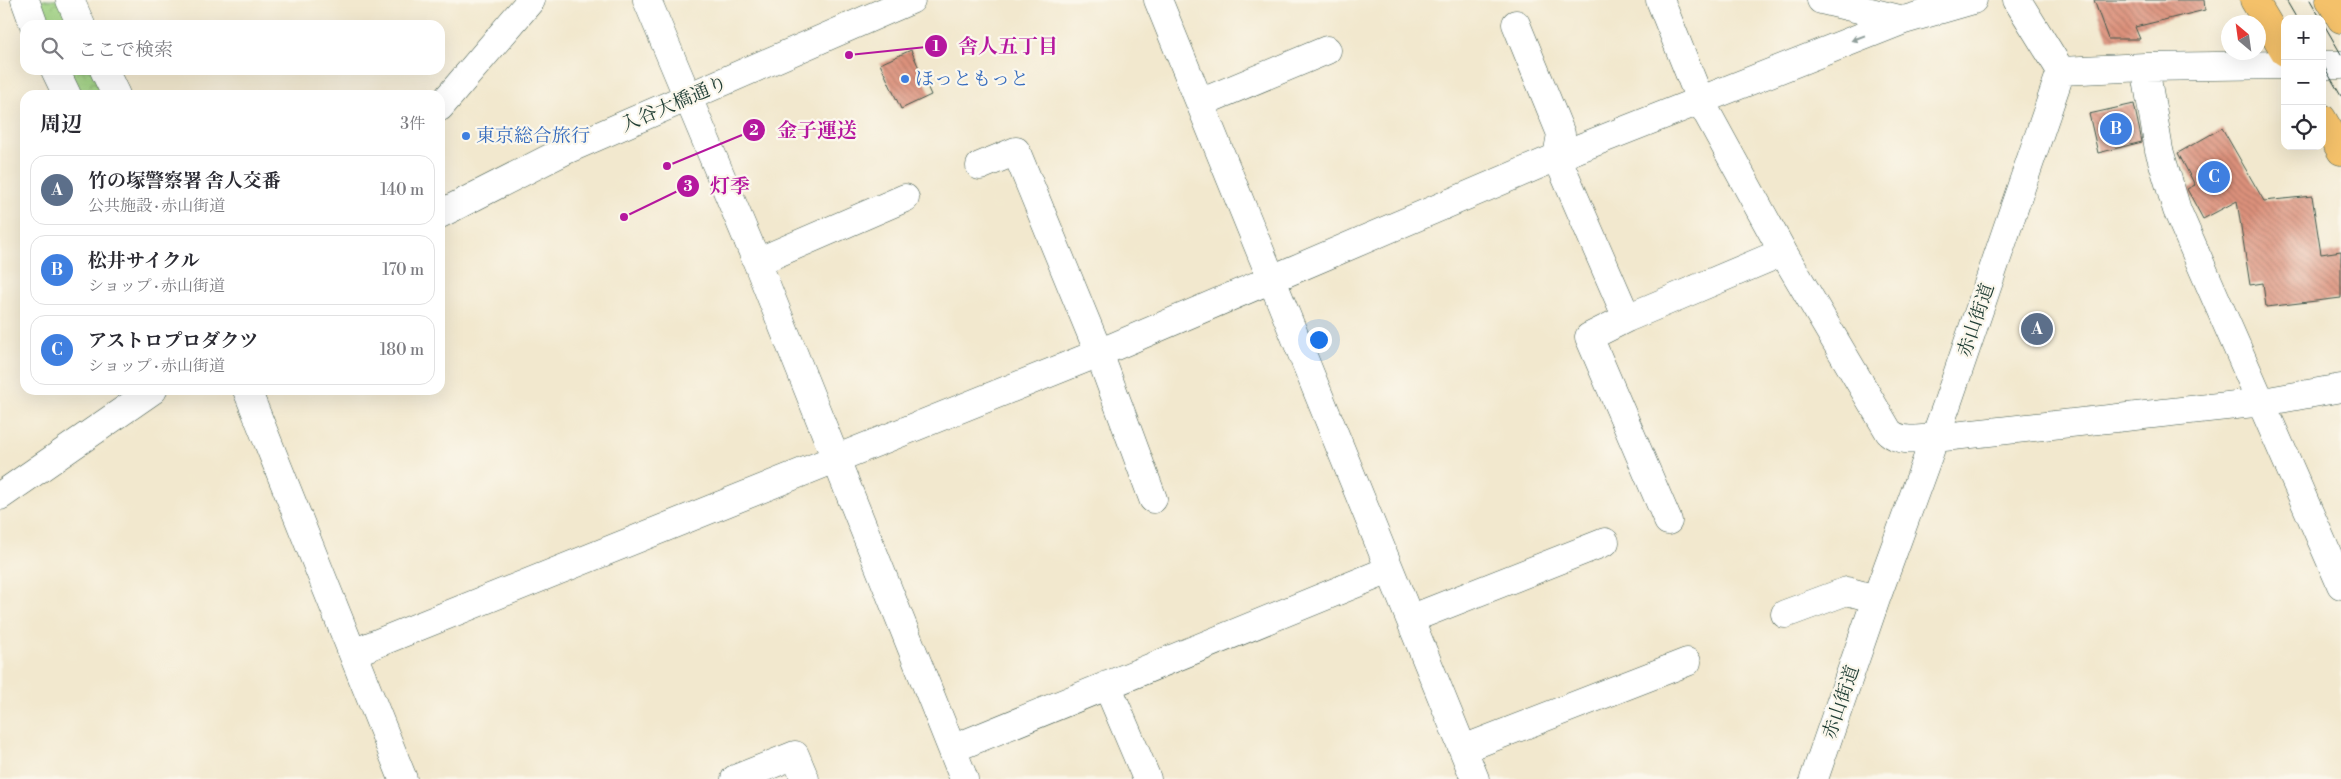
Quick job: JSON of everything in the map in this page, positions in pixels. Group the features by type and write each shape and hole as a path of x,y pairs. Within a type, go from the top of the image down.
{"main road":[{"path":"2254,0 2281,45"},
{"path":"2330,0 2341,18"},
{"path":"2326,125 2341,151"}],"street":[{"path":"25,0 32,20"},
{"path":"70,0 79,20"},
{"path":"445,101 531,0"},
{"path":"647,0 757,262 964,779"},
{"name":"入谷大橋通り","path":"445,211 564,151 911,0"},
{"path":"1158,0 1475,779"},
{"path":"1660,0 1700,100 1783,252 1889,432 1901,439 1935,438 2263,402 2341,388"},
{"path":"1821,0 1904,20"},
{"path":"353,653 1098,353 1557,157 1904,20 1973,0"},
{"path":"2017,0 2061,71 2145,67 2281,65"},
{"path":"1516,24 1561,134 1557,157 1626,318"},
{"path":"1200,103 1327,50"},
{"path":"2326,65 2341,64"},
{"path":"2145,67 2159,150 2177,210 2263,402 2341,585"},
{"name":"赤山街道","path":"1814,779 1876,599 1935,438 2061,71"},
{"path":"57,75 65,90"},
{"path":"106,75 114,90"},
{"path":"980,166 1016,151 1098,353 1153,499"},
{"path":"757,262 905,198"},
{"path":"1668,521 1589,337 1626,318 1783,252"},
{"path":"0,496 147,395"},
{"path":"249,395 403,779"},
{"path":"1410,619 1604,542"},
{"path":"952,749 1389,570"},
{"path":"1785,614 1847,591 1876,599"},
{"path":"1464,749 1687,662"},
{"path":"1106,685 1147,779"},
{"path":"735,779 795,756 805,779"}],"green space":[{"path":"34,0 60,0 69,20 41,20"},
{"path":"67,75 95,75 102,90 75,90"}],"building":[{"path":"2094,0 2204,0 2205,10 2135,27 2140,39 2108,39"},
{"path":"911,50 931,95 901,109 880,64"},
{"path":"2134,104 2142,142 2098,153 2089,114"},
{"path":"2222,128 2264,201 2312,196 2321,254 2341,251 2341,298 2266,307 2263,283 2250,285 2237,201 2203,219 2187,189 2195,185 2178,153"}],"tram line":[{"path":"2286,0 2295,15"},
{"path":"2310,0 2319,15"},
{"path":"2326,28 2341,54"},
{"path":"2326,70 2341,96"}],"place":[{"name":"舎人五丁目","path":"849,55"},
{"name":"ほっともっと","path":"905,79"},
{"name":"松井サイクル","path":"2116,129"},
{"name":"東京総合旅行","path":"466,136"},
{"name":"金子運送","path":"667,166"},
{"name":"アストロプロダクツ","path":"2214,177"},
{"name":"灯季","path":"624,217"},
{"name":"竹の塚警察署 舎人交番","path":"2037,329"}]}
